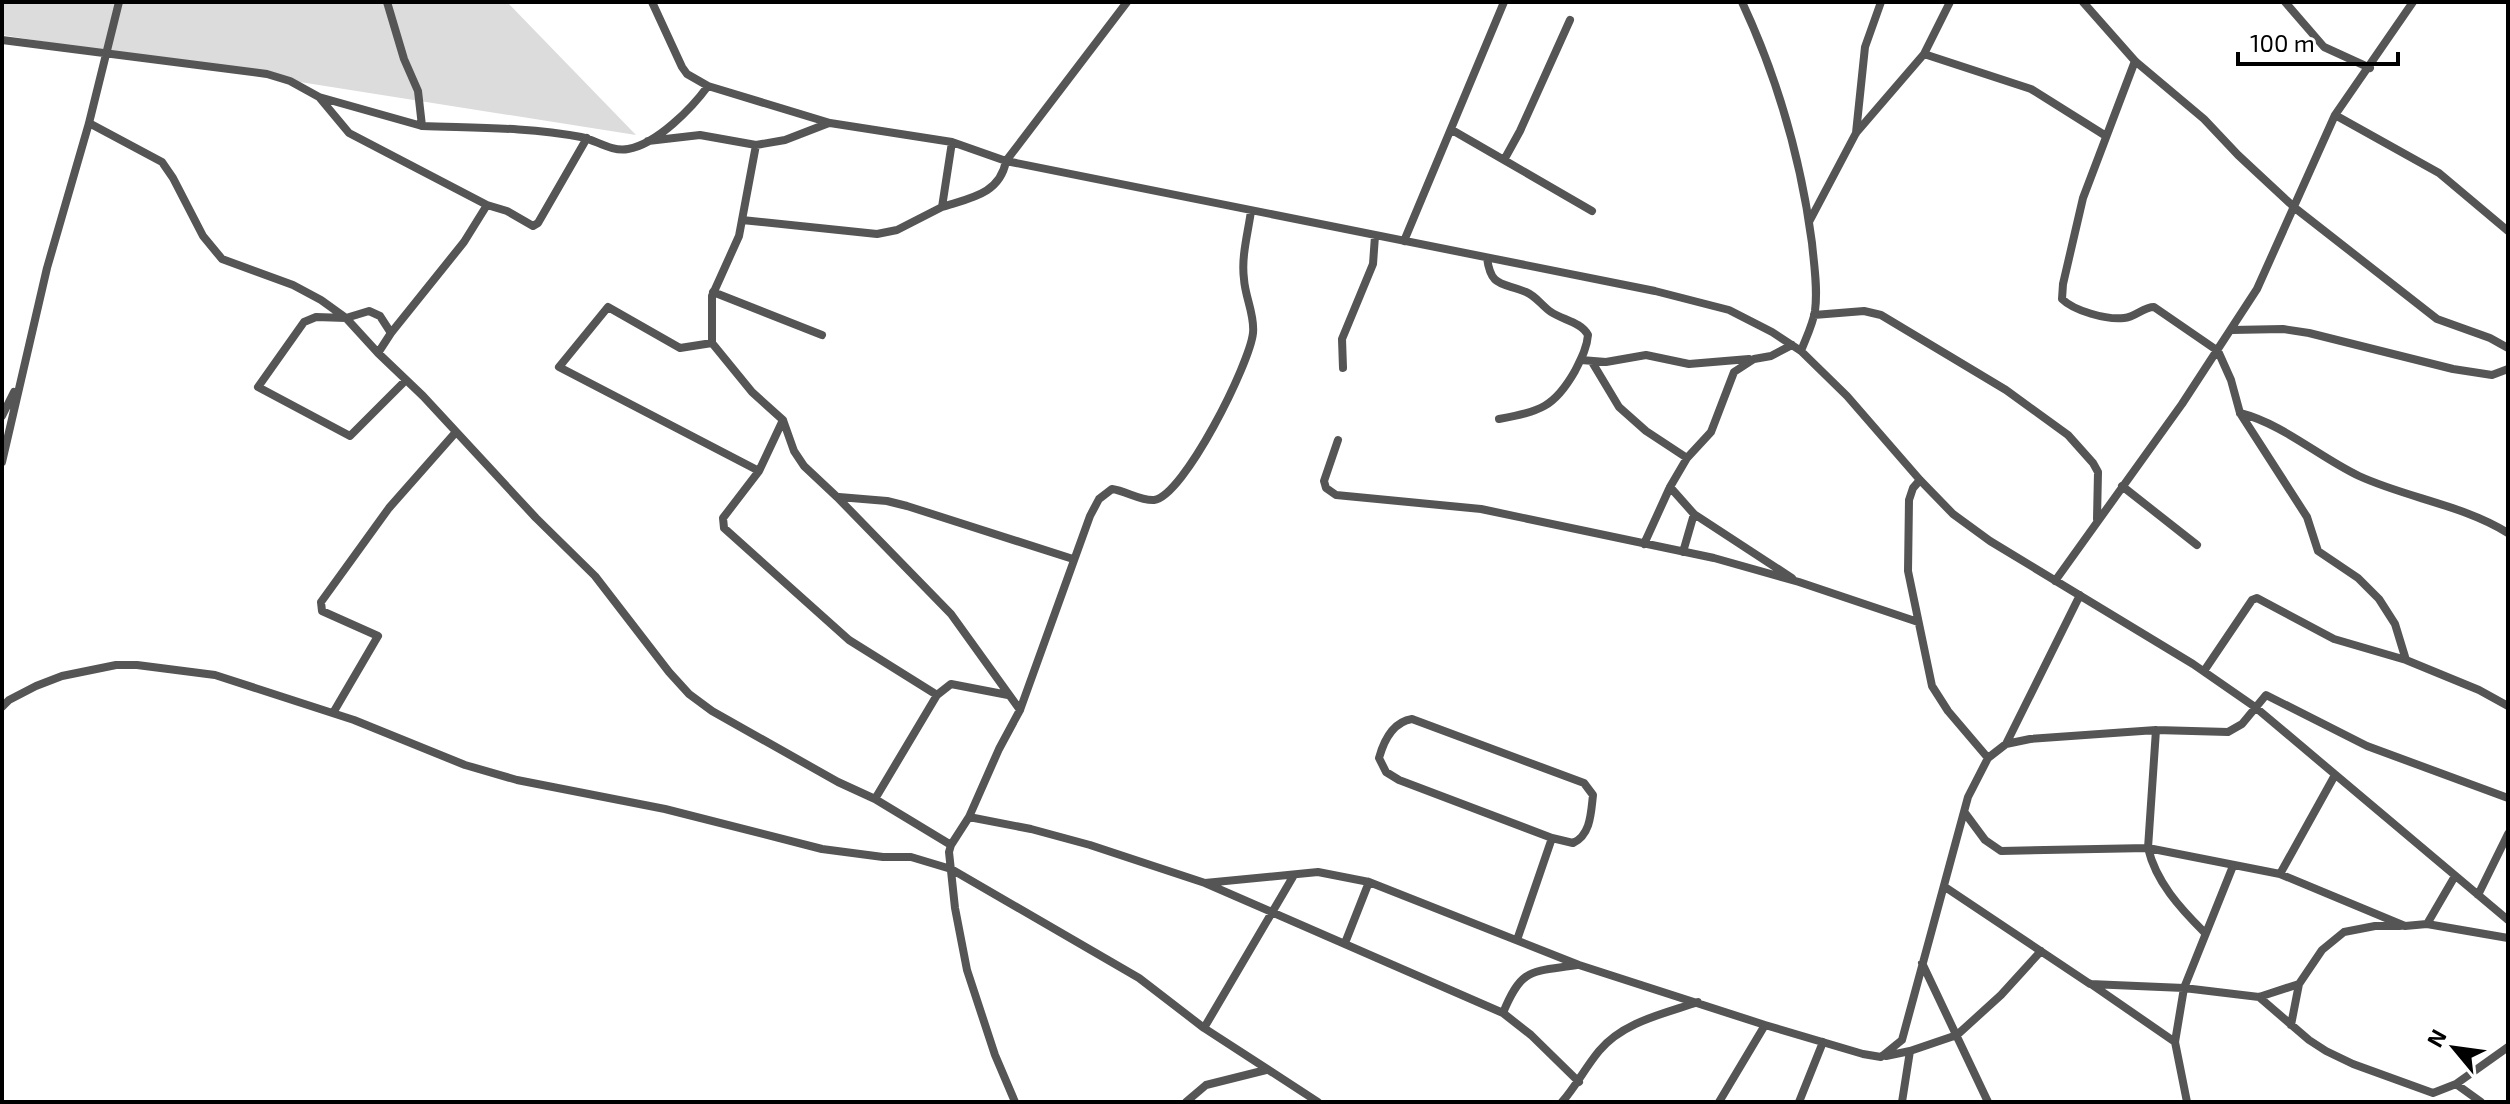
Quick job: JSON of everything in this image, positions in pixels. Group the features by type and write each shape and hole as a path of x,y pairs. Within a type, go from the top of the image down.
{"street":[{"path":"2,462 47,268 89,123 119,2"},
{"path":"387,2 406,64 418,91 422,126"},
{"path":"652,2 687,74 708,86 830,123 952,142 1006,161 1703,301 1754,322 1801,351 1847,396 1953,514 2055,581 2204,671 2255,707 2508,920"},
{"path":"742,220 883,234 992,187 1003,175 1006,161 1127,2"},
{"path":"1404,241 1504,2"},
{"path":"1742,2 1760,43 1787,123 1809,223 1816,283 1814,315 1801,351"},
{"path":"1856,133 1865,47 1881,2"},
{"path":"1809,223 1856,133 1924,54 1950,2"},
{"path":"2083,2 2135,61 2204,119 2295,208 2437,319 2490,338 2508,348"},
{"path":"2285,2 2324,47 2370,68"},
{"path":"2055,581 2232,330 2257,289 2335,115 2413,2"},
{"path":"1504,160 1570,20"},
{"path":"2,40 107,56 267,74 290,81 319,97 422,126 514,129 587,138 618,149 700,135 756,145 785,140 830,123"},
{"path":"1924,54 2021,84 2106,136"},
{"path":"2135,61 2078,214 2062,299 2068,305 2115,318 2134,316 2145,308 2154,307 2218,351 2231,380 2240,413 2304,512 2318,551 2365,583 2385,606 2395,624 2406,660"},
{"path":"646,142 693,107 708,86"},
{"path":"319,97 349,133 533,226 538,223 587,138"},
{"path":"2335,115 2439,173 2508,231"},
{"path":"89,123 162,162 203,236 222,259 293,285 346,318 595,576 689,694 712,711 838,782 875,799 951,845"},
{"path":"1452,130 1592,211"},
{"path":"942,207 952,142"},
{"path":"756,145 739,236 713,292 712,343 752,392 783,420 798,458 951,614 1020,710"},
{"path":"378,353 464,242 487,205"},
{"path":"1015,1102 995,1055 967,970 955,908 951,845 969,817 1020,710 1094,508 1106,492 1119,490 1157,500 1181,479 1232,390 1253,334 1243,262 1251,211"},
{"path":"1343,368 1342,339 1373,264 1375,236"},
{"path":"1487,258 1489,272 1497,282 1530,294 1554,314 1586,330 1587,341 1581,360 1559,397 1530,413 1499,419"},
{"path":"713,292 822,335"},
{"path":"712,343 680,348 608,307 559,367 759,471"},
{"path":"391,333 374,312 365,311 346,318 316,317 304,322 258,387 350,436 406,380"},
{"path":"1814,315 1864,311 1881,315 2031,407 2068,435 2093,463 2099,482 2097,520"},
{"path":"2232,330 2283,329 2355,342 2453,369 2492,375 2508,369"},
{"path":"1581,360 1592,362 1646,355 1697,364 1771,356 1792,345"},
{"path":"1644,544 1687,458 1711,432 1734,372 1754,359"},
{"path":"1592,362 1619,407 1646,431 1687,458"},
{"path":"2,416 21,378"},
{"path":"2240,413 2264,421 2361,477 2485,521 2508,533"},
{"path":"783,420 759,471 723,518 724,528 849,640 937,695"},
{"path":"333,713 378,636 322,611 321,602 389,508 456,432"},
{"path":"1338,440 1324,481 1326,488 1336,495 1481,509 1683,552 1799,582 1918,622"},
{"path":"1920,480 1910,494 1908,571 1932,686 1988,758"},
{"path":"2122,486 2197,545"},
{"path":"1670,487 1694,514 1799,582"},
{"path":"837,497 887,501 907,506 1073,559"},
{"path":"1683,552 1694,514"},
{"path":"1881,1057 1897,1046 1906,1032 1922,963 1973,785 1988,758 2006,744 2080,595"},
{"path":"2204,671 2255,598 2334,639 2406,660 2479,690 2508,706"},
{"path":"2,707 36,686 62,676 127,664 215,675 333,713 465,765 517,780 665,809 822,849 883,857 911,857 951,869 1139,978 1204,1028 1318,1102"},
{"path":"875,799 937,695 951,684 1009,695"},
{"path":"2006,744 2030,739 2156,730 2228,732 2242,724 2263,696 2268,695 2367,746 2505,795"},
{"path":"1412,719 1584,783 1593,795 1591,815 1584,834 1573,843 1552,838 1399,780 1386,772 1379,758 1392,730 1401,721 1412,719"},
{"path":"2156,730 2148,848 2155,869 2170,895 2204,932"},
{"path":"2280,874 2335,775"},
{"path":"1965,813 1985,840 2001,851 2148,848 2280,874 2405,926"},
{"path":"969,817 1090,845 1205,883 1345,943 1503,1013 1531,1035 1579,1082"},
{"path":"2478,895 2508,834"},
{"path":"1517,940 1552,838"},
{"path":"2187,1102 2175,1042 2184,988 2233,866"},
{"path":"1205,883 1318,872 1369,882 1579,965 1765,1025 1881,1057 1957,1035 2001,995 2041,951"},
{"path":"1204,1028 1294,875"},
{"path":"2427,924 2455,876"},
{"path":"1345,943 1369,882"},
{"path":"1945,887 2175,1042"},
{"path":"2291,1025 2299,984 2322,950 2344,932 2375,926 2427,924 2508,938"},
{"path":"1922,963 1988,1102"},
{"path":"1503,1013 1518,982 1528,974 1579,965"},
{"path":"2090,984 2184,988 2259,997 2299,984"},
{"path":"2259,997 2326,1051 2433,1093 2456,1084 2508,1047"},
{"path":"1562,1102 1598,1052 1615,1035 1636,1023 1699,1002"},
{"path":"1719,1102 1765,1025"},
{"path":"1799,1102 1823,1042"},
{"path":"1902,1102 1910,1051"},
{"path":"1186,1102 1206,1085 1266,1070"},
{"path":"2456,1084 2481,1102"}],"shaded area":[{"path":"2,2 507,2 636,135 2,35"}]}
